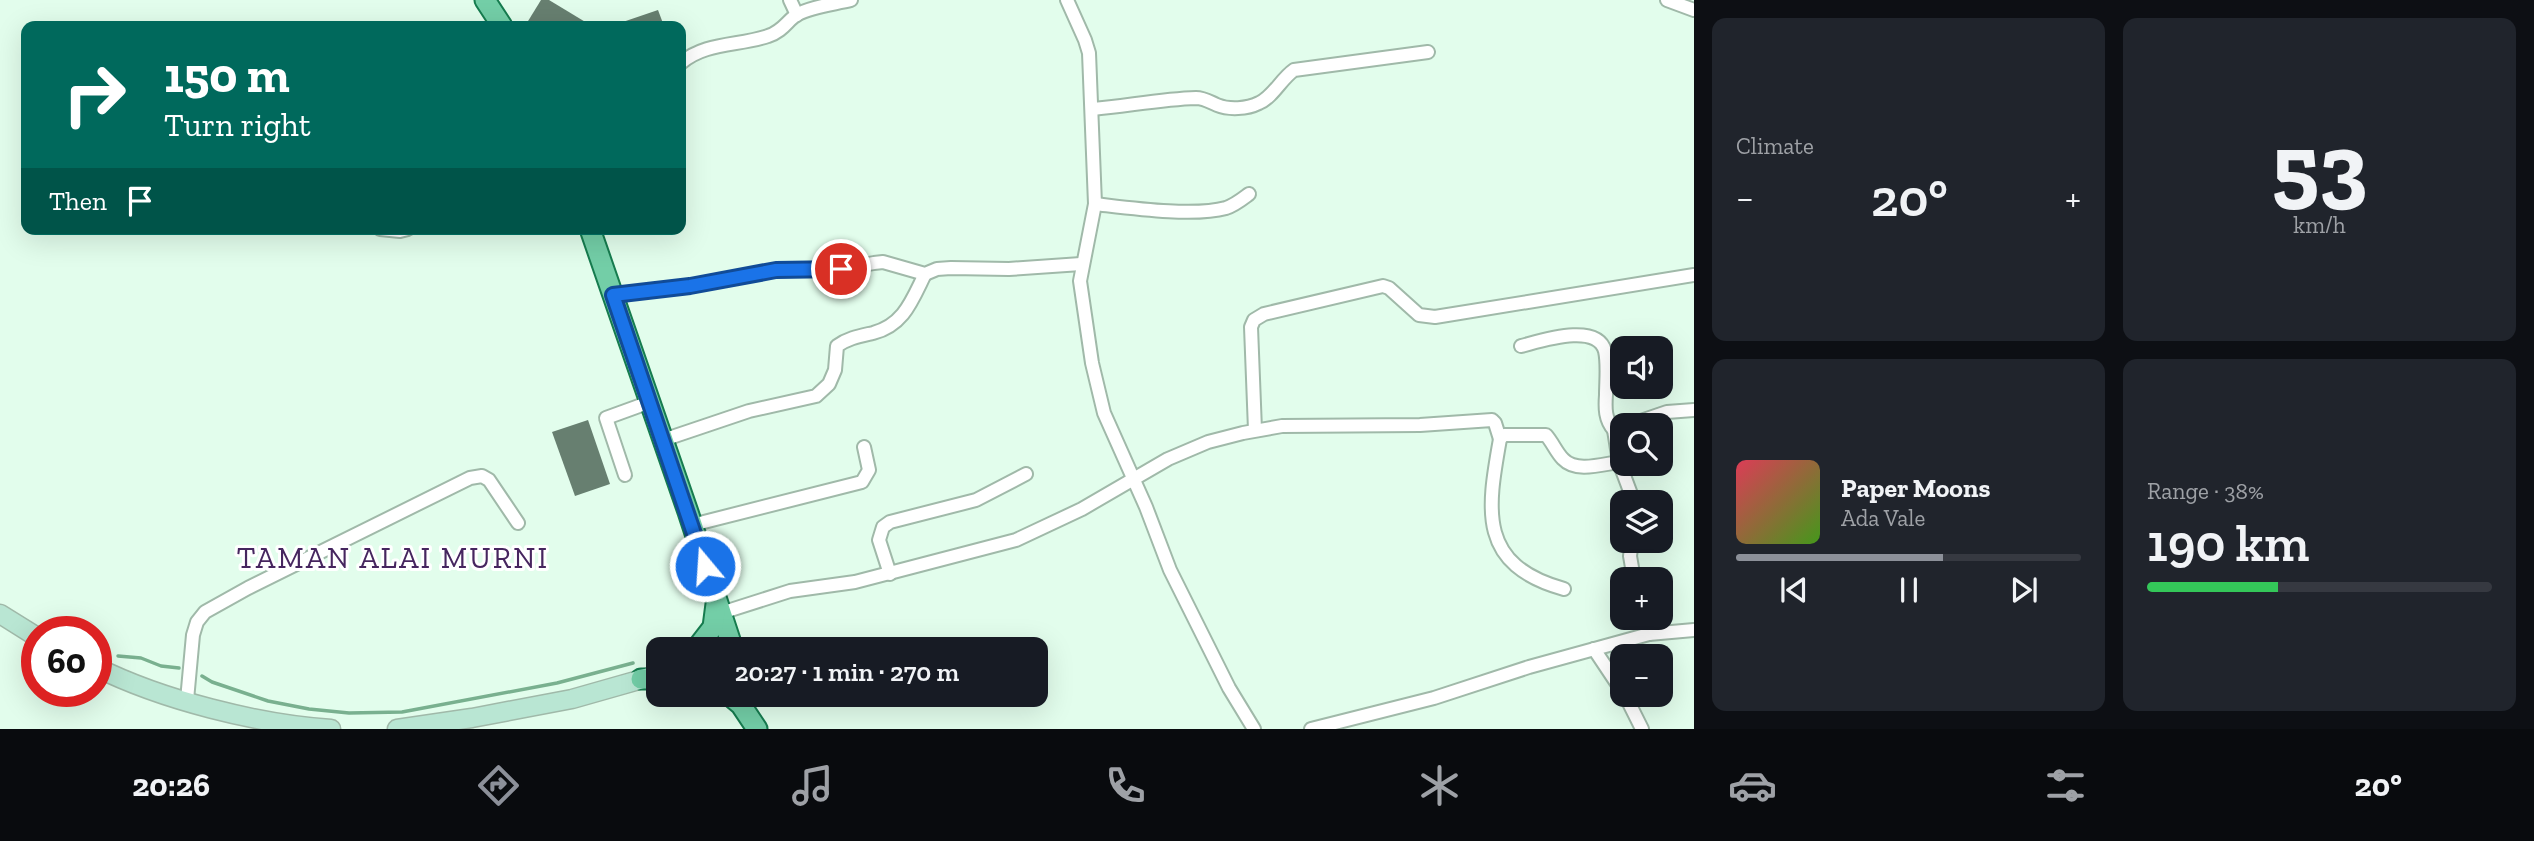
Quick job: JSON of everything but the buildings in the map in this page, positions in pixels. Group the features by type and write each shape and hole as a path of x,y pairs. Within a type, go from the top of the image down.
{"main road":[{"path":"485,0 499,21"},
{"path":"592,235 729,637"},
{"path":"705,637 713,626 718,605"},
{"path":"0,614 21,627"},
{"path":"112,674 187,700 292,725 331,729"},
{"path":"397,729 572,699 646,680"},
{"path":"742,707 758,729"},
{"path":"751,707 758,729"}],"street":[{"path":"790,0 797,15"},
{"path":"686,60 699,51 772,35 797,15 851,0"},
{"path":"1067,0 1089,53 1095,204 1080,281 1095,376 1104,413 1195,623 1254,729"},
{"path":"1668,0 1694,10"},
{"path":"1093,109 1201,98 1219,106 1245,107 1261,103 1283,77 1294,70 1428,52"},
{"path":"1095,204 1185,211 1223,209 1236,204 1249,194"},
{"path":"613,295 690,286 776,270 841,269 883,262 925,274 937,269 951,268 1009,269 1082,264"},
{"path":"663,440 749,411 816,396 829,384 835,370 837,346 845,340 887,329 904,315 925,274"},
{"path":"1255,430 1251,327 1254,320 1264,314 1383,286 1389,288 1419,315 1436,317 1694,275"},
{"path":"1521,346 1580,334 1601,342 1606,365 1605,411 1610,418"},
{"path":"625,475 606,418 650,402"},
{"path":"1664,413 1694,410"},
{"path":"718,605 855,582 1017,540 1082,509 1168,459 1208,442 1255,430 1282,426 1420,425 1492,420 1500,439 1491,523 1496,539 1524,572 1542,583 1564,589"},
{"path":"1500,439 1504,435 1546,435 1564,462 1575,466 1610,463"},
{"path":"692,525 862,482 869,470 864,447"},
{"path":"890,574 879,540 883,527 890,522 975,500 1026,474"},
{"path":"187,700 192,635 197,622 213,607 248,588 470,478 482,476 489,480 518,523"},
{"path":"1648,630 1649,634"},
{"path":"1311,729 1434,698 1649,634 1694,630"},
{"path":"1594,649 1610,673"},
{"path":"1630,707 1642,729"}],"waterway":[{"path":"118,656 141,658 161,666 179,668"},
{"path":"202,676 268,701 309,709 349,713 402,712 557,683 633,663"}],"district":[{"name":"TAMAN ALAI MURNI","path":"393,558"}],"route":[{"path":"705,566 613,295 690,286 776,270 841,269"}]}
